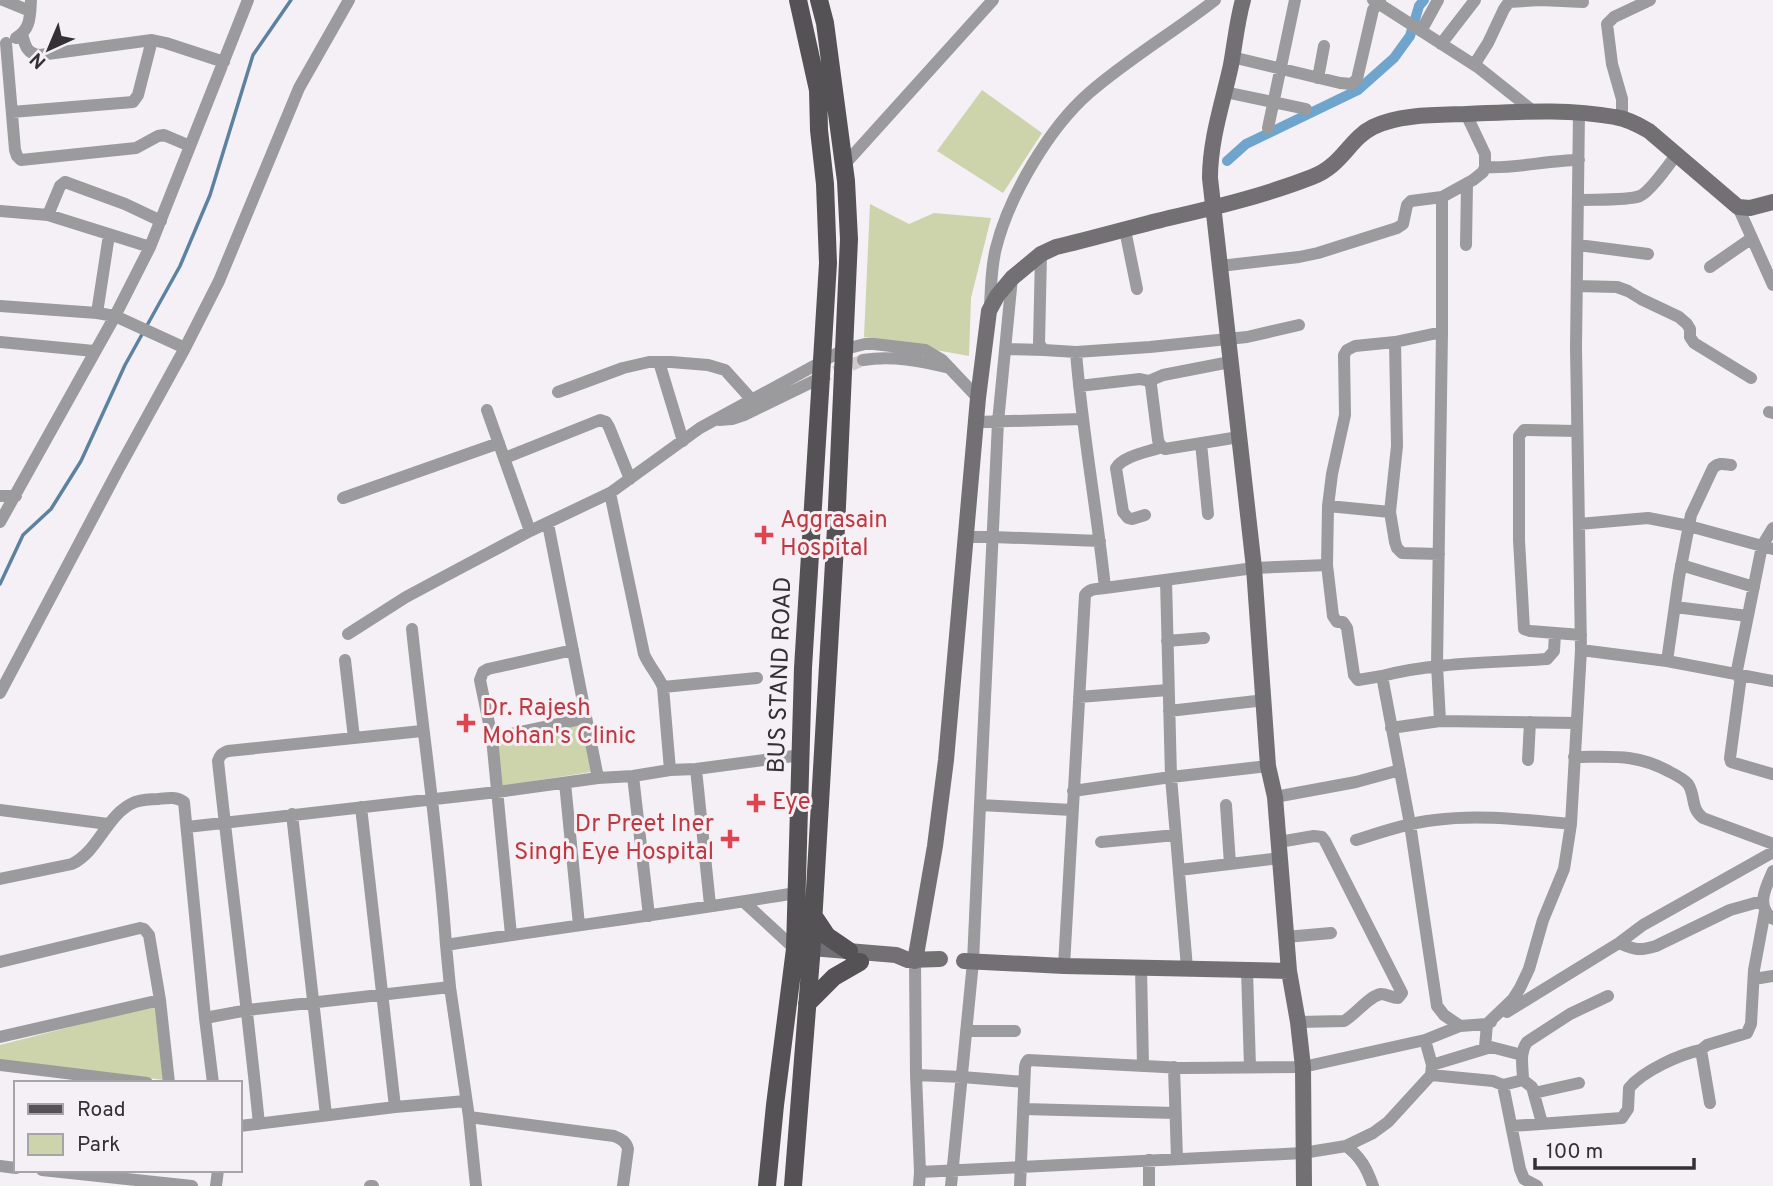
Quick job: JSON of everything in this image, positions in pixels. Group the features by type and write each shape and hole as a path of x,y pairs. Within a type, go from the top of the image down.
{"main road":[{"name":"BUS STAND ROAD","path":"793,1186 807,1004 796,893 803,668 828,263 818,90 798,0"},
{"name":"BUS STAND ROAD","path":"767,1186 775,1105 803,948 813,915 845,349 849,239 846,181 825,23 819,0"},
{"path":"807,1004 855,957 827,936 813,915"}],"street":[{"path":"3,0 31,5 27,28 22,34 3,44 15,150 21,160 136,148 164,135 190,146"},
{"path":"0,522 115,316 149,247 248,0"},
{"path":"0,693 186,348 219,281 299,88 349,0"},
{"path":"844,165 993,0"},
{"path":"919,1186 911,960 935,846 946,760 978,398 996,245 1023,183 1055,130 1091,91 1215,0"},
{"path":"1243,0 1225,92 1214,130 1210,165 1254,568 1268,766 1275,797 1289,971 1303,1067 1304,1186"},
{"path":"1268,128 1294,0"},
{"path":"1421,32 1438,0"},
{"path":"1441,44 1475,0"},
{"path":"1618,117 1622,111 1622,99 1612,64 1607,24 1614,17 1650,0"},
{"path":"1232,57 1349,85 1355,82 1360,68 1377,1 1493,78 1532,111"},
{"path":"1474,65 1509,2 1583,2"},
{"path":"22,34 27,50 40,55 152,40 224,62"},
{"path":"12,112 133,102 138,95 152,40"},
{"path":"1318,78 1324,46"},
{"path":"1225,92 1306,109"},
{"path":"989,311 997,296 1013,278 1041,254 1056,247 1213,209 1314,176 1330,168 1374,127 1395,120 1428,115 1532,111 1579,112 1618,117 1649,131 1738,207 1773,285"},
{"path":"1485,1047 1487,1024 1513,999 1529,969 1543,920 1564,869 1570,824 1581,650 1577,431 1579,112"},
{"path":"1220,266 1318,253 1397,228 1403,224 1407,205 1413,199 1442,197 1483,172 1485,154 1466,114"},
{"path":"1578,200 1640,196 1677,154"},
{"path":"1485,167 1579,160"},
{"path":"48,215 60,186 65,182 161,220"},
{"path":"1466,183 1466,244"},
{"path":"1440,721 1437,665 1442,197"},
{"path":"1738,207 1750,208 1773,202"},
{"path":"0,211 48,215 149,247"},
{"path":"1125,230 1137,289"},
{"path":"97,313 109,235"},
{"path":"1710,267 1752,238"},
{"path":"1578,245 1648,254"},
{"path":"1041,254 1039,344 1044,350"},
{"path":"951,1186 966,1031 980,804 998,422 1013,278"},
{"path":"1577,286 1622,288 1675,314 1688,324 1694,343 1751,378"},
{"path":"0,306 115,316 186,348"},
{"path":"1005,349 1076,352 1150,347 1247,337 1299,325"},
{"path":"1442,332 1395,342 1355,346 1347,349 1344,355 1345,415 1328,506 1327,565 1333,616 1347,628 1354,675 1358,680 1437,665 1548,659 1554,651 1555,633"},
{"path":"0,342 94,351"},
{"path":"1395,342 1396,446 1390,512 1395,542 1399,551 1406,554 1439,554"},
{"path":"716,420 737,418 821,371 845,349 865,344 925,350 950,368 978,398"},
{"path":"1076,352 1082,419 1105,588"},
{"path":"863,360 905,359 950,368"},
{"path":"558,392 623,368 659,362 725,370 752,400"},
{"path":"659,362 683,441"},
{"path":"1079,386 1140,379 1149,381 1163,375 1230,362"},
{"path":"348,634 406,597 530,531 610,493 700,428 752,400 821,371"},
{"path":"1149,381 1158,440 1162,447"},
{"path":"487,410 530,531"},
{"path":"977,422 1082,419"},
{"path":"505,458 600,420 606,422 630,479"},
{"path":"1577,431 1524,430 1518,436 1519,540 1523,626 1526,630 1581,635"},
{"path":"1145,515 1132,519 1124,512 1116,468 1124,460 1162,447 1170,449 1239,437"},
{"path":"343,498 499,443"},
{"path":"1201,443 1209,514"},
{"path":"1667,661 1692,510 1716,464 1731,465"},
{"path":"610,493 644,654 663,687 670,770"},
{"path":"0,496 16,496"},
{"path":"1328,506 1390,512"},
{"path":"1579,524 1648,518 1768,547"},
{"path":"548,524 598,778"},
{"path":"1772,774 1731,762 1730,758 1748,616 1754,587 1773,528"},
{"path":"965,537 1100,541"},
{"path":"1064,966 1085,595 1093,589 1254,568 1327,565"},
{"path":"1681,565 1754,587"},
{"path":"1166,580 1171,777 1187,968"},
{"path":"1675,607 1748,616"},
{"path":"412,629 422,731 433,799 450,987 476,1186"},
{"path":"1167,641 1204,638"},
{"path":"511,935 492,738 480,680 488,669 573,650"},
{"path":"1581,650 1667,661 1773,681"},
{"path":"345,660 354,738"},
{"path":"1382,677 1410,824 1437,1006 1444,1015 1460,1026"},
{"path":"663,687 757,678"},
{"path":"1079,697 1168,690"},
{"path":"1169,712 1265,700"},
{"path":"492,738 586,719"},
{"path":"1391,728 1440,721 1577,723"},
{"path":"1528,760 1530,722"},
{"path":"259,1124 218,761 222,752 422,731"},
{"path":"187,827 801,755"},
{"path":"1574,758 1625,756 1666,770 1687,783 1696,812 1703,818 1773,844"},
{"path":"1073,791 1268,766"},
{"path":"696,769 710,905"},
{"path":"1275,797 1356,782 1400,770"},
{"path":"633,776 649,916"},
{"path":"565,783 579,925"},
{"path":"0,879 81,860 117,814 135,802 181,798 184,802 187,827 213,1081"},
{"path":"980,804 1072,810"},
{"path":"1226,805 1230,864"},
{"path":"361,807 395,1107"},
{"path":"0,810 108,824"},
{"path":"292,814 326,1115"},
{"path":"1356,840 1410,824 1475,817 1570,824"},
{"path":"1101,842 1176,835"},
{"path":"1179,870 1230,864 1279,850 1314,836 1322,837 1402,993 1398,998 1383,994 1378,996 1345,1021 1298,1022"},
{"path":"1020,1186 1024,1082 1028,1060 1174,1067 1303,1067 1425,1040 1460,1026 1487,1024 1661,914 1773,852"},
{"path":"1512,1126 1622,1118 1628,1109 1629,1088 1637,1080 1671,1060 1747,1033 1751,1024 1754,979 1767,910 1763,896 1773,870"},
{"path":"446,945 796,893"},
{"path":"750,901 803,948 855,957 896,955 911,960 940,960"},
{"path":"1619,943 1634,950 1644,950 1730,910 1767,910"},
{"path":"0,962 144,929 149,934 160,1000 169,1081"},
{"path":"1286,937 1331,933"},
{"path":"969,961 1289,971"},
{"path":"1141,967 1143,1065"},
{"path":"1247,970 1250,1067"},
{"path":"1754,979 1773,976"},
{"path":"205,1018 247,1010 450,987"},
{"path":"1523,1080 1523,1047 1530,1039 1570,1014 1608,996"},
{"path":"0,1037 160,1000"},
{"path":"966,1031 1015,1031"},
{"path":"1425,1040 1431,1070"},
{"path":"920,1172 1303,1153 1346,1146 1373,1133 1388,1122 1431,1070 1485,1047 1522,1055"},
{"path":"1702,1050 1710,1103"},
{"path":"0,1065 131,1081"},
{"path":"1174,1067 1177,1159"},
{"path":"1431,1070 1503,1085 1523,1080 1530,1085 1534,1093 1542,1123"},
{"path":"916,1075 1024,1082"},
{"path":"1534,1093 1579,1083"},
{"path":"1503,1085 1520,1169 1524,1179 1537,1186"},
{"path":"242,1126 466,1101"},
{"path":"1023,1109 1175,1113"},
{"path":"469,1117 621,1139 628,1149 623,1186"},
{"path":"1346,1146 1367,1169 1373,1186"},
{"path":"1149,1160 1149,1186"},
{"path":"61,1172 192,1186"},
{"path":"173,1172 173,1184"},
{"path":"1512,1186 1524,1179"}],"green space":[{"path":"982,90 1042,133 1003,193 937,151"},
{"path":"870,204 909,224 934,213 991,218 971,298 969,356 864,337"},
{"path":"581,721 591,772 502,786 496,740"},
{"path":"156,1005 164,1080 0,1060 0,1045"}],"waterway":[{"path":"0,584 23,535 51,509 81,461 125,365 180,266 210,195 253,55 291,0"},
{"path":"1227,161 1246,144 1358,90 1394,58 1410,36 1419,6 1424,0"}],"tunnel":[{"path":"818,379 863,360"}],"place":[{"name":"Aggrasain Hospital","path":"764,535"},
{"name":"Dr. Rajesh Mohan's Clinic","path":"466,723"},
{"name":"Eye","path":"756,803"},
{"name":"Dr Preet Iner Singh Eye Hospital","path":"730,839"}]}
